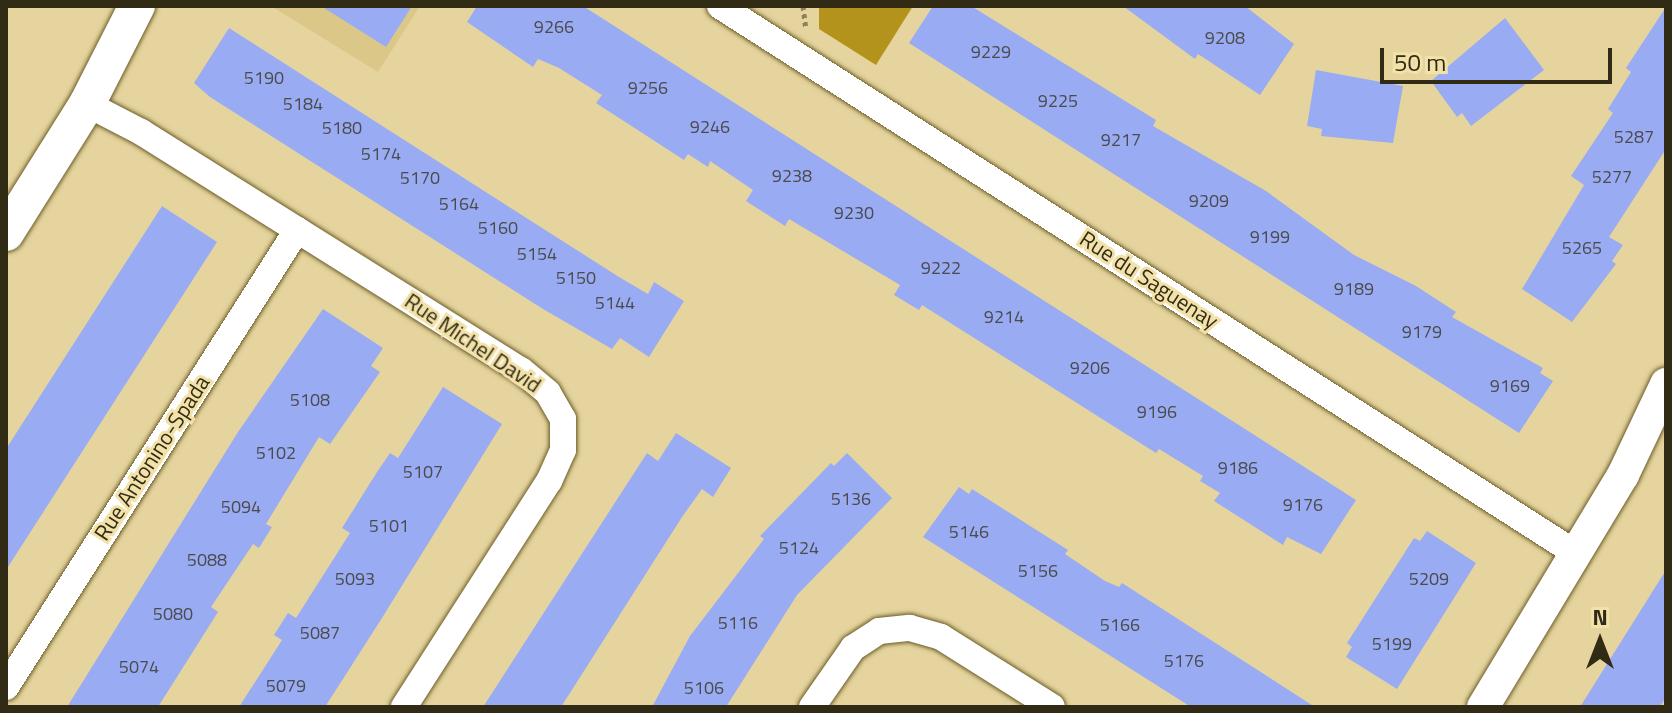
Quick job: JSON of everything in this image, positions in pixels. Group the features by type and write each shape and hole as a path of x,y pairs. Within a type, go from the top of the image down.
{"main road":[{"path":"6,233 87,104 137,6"}],"street":[{"name":"Rue du Saguenay","path":"720,6 1577,554"},
{"name":"Rue Michel David","path":"87,104 141,132 521,370 548,393 563,419 563,450 549,481 404,707"},
{"name":"Rue Antonino-Spada","path":"6,687 297,230"},
{"path":"1483,707 1577,554 1666,384"},
{"path":"812,707 853,648 879,631 910,628 941,637 1052,707"}],"shaded area":[{"path":"271,6 420,6 378,72"},
{"path":"819,6 913,6 876,65 819,29"}],"building":[{"path":"321,6 412,6 386,47"},
{"path":"477,6 583,6 1356,500 1321,554 1287,537 1283,545 1214,501 1220,493 1200,481 1203,476 1159,449 1156,453 922,305 919,310 894,295 900,285 789,219 785,226 746,201 753,190 710,161 708,167 688,154 684,160 596,103 602,95 559,68 538,59 533,67 467,22"},
{"path":"933,6 971,6 1156,120 1153,126 1266,191 1354,255 1416,286 1456,312 1452,317 1543,368 1540,373 1553,381 1519,433 909,43"},
{"path":"1123,6 1245,6 1294,44 1260,95 1198,54 1195,59"},
{"path":"1666,7 1666,149 1609,237 1623,245 1612,261 1616,264 1572,322 1522,289 1584,185 1571,176 1613,113 1608,109 1631,72 1626,68"},
{"path":"1505,18 1544,70 1471,126 1462,113 1457,117 1431,81"},
{"path":"229,28 619,277 648,294 654,282 684,301 649,357 620,338 612,349 543,309 210,97 194,83"},
{"path":"1316,70 1403,86 1393,143 1321,136 1322,129 1307,126"},
{"path":"162,206 217,242 6,570 6,449"},
{"path":"323,309 383,348 371,366 380,372 330,444 319,437 266,524 272,527 259,548 253,544 211,607 218,612 158,707 67,707 238,432"},
{"path":"443,387 502,424 382,618 325,707 239,707 282,640 274,635 288,613 296,618 350,533 342,528 377,472 390,453 398,458"},
{"path":"676,433 731,468 713,497 702,489 561,707 483,707 647,453 658,461"},
{"path":"847,453 892,498 797,595 726,707 652,707 690,636 764,539 760,536 831,463 834,466"},
{"path":"959,487 969,494 972,489 1068,550 1065,554 1105,581 1119,587 1122,583 1315,707 1191,707 923,537"},
{"path":"1427,531 1476,563 1397,689 1346,657 1352,647 1347,643 1414,538 1420,541"},
{"path":"1666,570 1666,697 1660,707 1580,707"}]}
